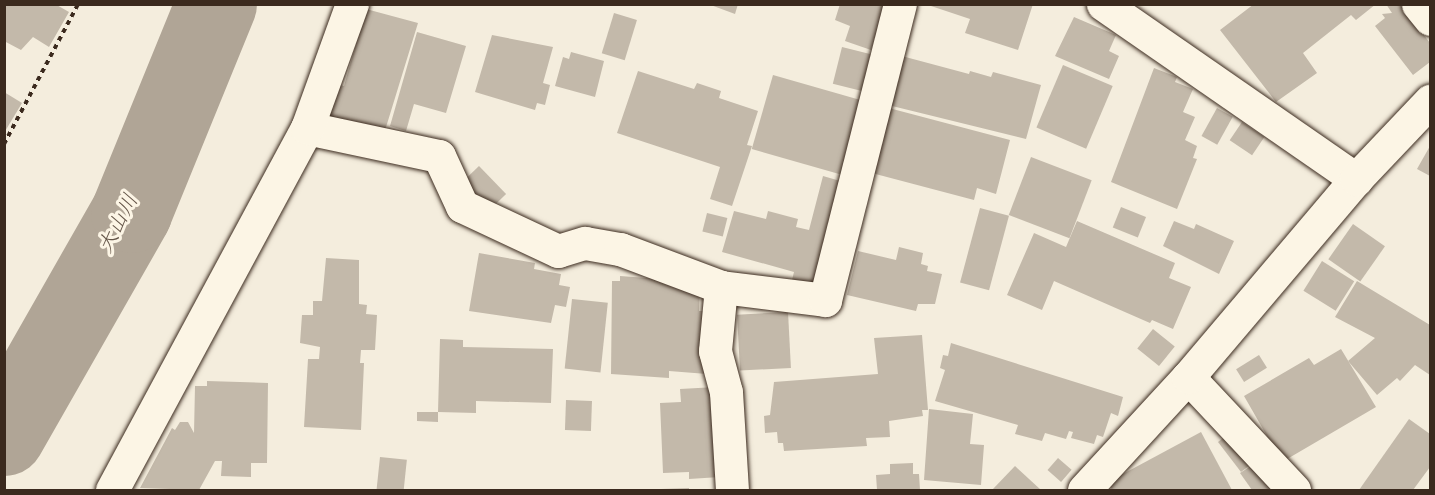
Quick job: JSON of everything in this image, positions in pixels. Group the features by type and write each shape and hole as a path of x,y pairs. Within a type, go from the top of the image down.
{"street":[{"path":"112,490 307,128 352,4"},
{"path":"307,128 439,156 462,206 558,251 585,243 620,249 721,287 825,300 900,4"},
{"path":"1103,4 1356,178"},
{"path":"1418,4 1431,19"},
{"path":"1083,490 1188,377 1356,178 1431,100"},
{"path":"721,287 715,351 726,392 732,490"},
{"path":"1188,377 1294,490"}],"path":[{"path":"4,144 78,4"}],"building":[{"path":"4,4 55,4 69,12 49,47 33,37 21,50 4,41"},
{"path":"708,4 738,4 735,14"},
{"path":"840,4 886,4 871,50 845,41 850,26 835,20"},
{"path":"1033,4 1018,50 965,33 970,19 928,5"},
{"path":"1254,4 1376,4 1356,20 1351,15 1303,53 1317,73 1276,102 1220,30"},
{"path":"1386,4 1400,4 1430,43 1430,62 1413,75 1375,26 1385,18 1382,14 1392,13"},
{"path":"366,9 418,23 383,137 326,121 336,84 344,86"},
{"path":"614,13 637,20 625,60 602,53"},
{"path":"1074,17 1116,35 1109,51 1119,56 1109,79 1055,56"},
{"path":"417,32 466,46 446,113 414,104 406,131 390,126"},
{"path":"492,35 553,47 543,83 550,85 545,105 537,103 535,110 475,92"},
{"path":"842,47 874,55 865,92 833,84"},
{"path":"571,52 604,61 595,97 555,86 563,57 569,59"},
{"path":"898,55 969,74 970,71 991,77 993,72 1041,85 1026,139 884,104"},
{"path":"1063,65 1113,86 1086,149 1036,128"},
{"path":"1154,68 1177,77 1175,82 1193,89 1183,112 1195,117 1185,140 1197,146 1193,158 1197,159 1177,209 1111,182"},
{"path":"638,71 694,89 697,83 721,91 719,98 758,111 747,145 752,146 732,206 710,199 720,167 617,133"},
{"path":"773,75 868,102 847,176 752,149"},
{"path":"4,92 22,103 4,133"},
{"path":"885,107 1010,140 996,194 977,188 974,200 868,172"},
{"path":"1217,108 1233,117 1217,145 1201,136"},
{"path":"1242,122 1264,137 1252,155 1230,140"},
{"path":"1430,146 1430,176 1417,169"},
{"path":"1031,157 1092,180 1069,238 1009,215"},
{"path":"479,166 506,194 487,213 460,185"},
{"path":"823,176 847,183 817,290 791,284 794,272 722,252 734,211 766,219 768,211 798,219 796,227 809,230"},
{"path":"1121,207 1146,217 1138,238 1113,227"},
{"path":"980,208 1009,216 989,290 960,282"},
{"path":"707,213 727,218 723,237 702,231"},
{"path":"1077,221 1175,263 1169,278 1191,287 1173,329 1152,320 1150,323 1054,281 1042,310 1007,295 1034,233 1066,247"},
{"path":"1174,221 1194,229 1196,224 1234,241 1219,274 1163,246"},
{"path":"1353,224 1385,246 1360,282 1328,259"},
{"path":"899,247 923,253 921,264 928,266 927,271 942,274 935,304 918,304 916,311 847,295 858,251 896,260"},
{"path":"479,253 535,263 534,269 561,274 559,285 570,287 566,307 555,305 551,323 469,311"},
{"path":"326,258 359,260 359,304 367,305 366,314 377,315 375,350 361,350 360,363 364,363 361,430 304,427 308,359 319,359 320,347 300,343 302,315 313,315 313,301 322,301"},
{"path":"1322,261 1354,281 1336,311 1303,291"},
{"path":"620,276 673,280 700,287 699,311 710,311 707,374 669,371 669,378 611,374 612,281 620,281"},
{"path":"1357,281 1430,325 1430,375 1415,365 1400,381 1397,378 1377,395 1348,361 1375,338 1335,317"},
{"path":"572,299 608,303 600,372 565,369"},
{"path":"788,312 791,368 740,371 737,315"},
{"path":"1153,329 1175,347 1159,366 1137,348"},
{"path":"922,335 928,410 922,410 923,416 889,421 890,437 866,438 867,446 784,451 783,443 778,443 777,432 765,433 764,416 770,415 774,382 878,374 874,338"},
{"path":"440,339 463,340 463,347 553,349 551,403 476,401 476,413 438,412"},
{"path":"951,343 1123,397 1118,416 1111,413 1103,437 1097,435 1094,444 1071,438 1073,432 1069,431 1066,439 1045,433 1042,441 1015,434 1018,425 935,401 945,370 940,368 943,355 948,356"},
{"path":"1341,349 1376,407 1282,462 1244,396 1309,358 1314,365"},
{"path":"1259,355 1267,368 1244,382 1236,369"},
{"path":"207,381 268,383 267,463 251,463 251,477 221,476 222,461 215,461 199,490 140,488 172,428 175,430 180,422 188,422 194,433 195,386 207,386"},
{"path":"716,387 720,477 689,479 689,472 663,473 660,403 681,402 680,389"},
{"path":"566,400 592,401 591,431 565,430"},
{"path":"929,409 973,414 970,444 984,445 981,485 924,480"},
{"path":"417,412 438,412 438,422 417,421"},
{"path":"1409,419 1430,434 1430,467 1413,490 1359,490"},
{"path":"1201,432 1232,490 1112,490 1108,482"},
{"path":"1231,432 1257,460 1241,472 1218,442"},
{"path":"380,457 407,460 404,490 377,490"},
{"path":"1058,458 1072,470 1061,482 1048,470"},
{"path":"1260,460 1281,490 1252,490 1240,473"},
{"path":"913,463 913,474 919,474 920,490 877,490 876,475 890,474 890,464"},
{"path":"1015,466 1041,490 992,490"},
{"path":"689,488 689,490 661,490 661,489"}],"waterway":[{"name":"大山川","path":"4,435 131,212 216,4"}]}
